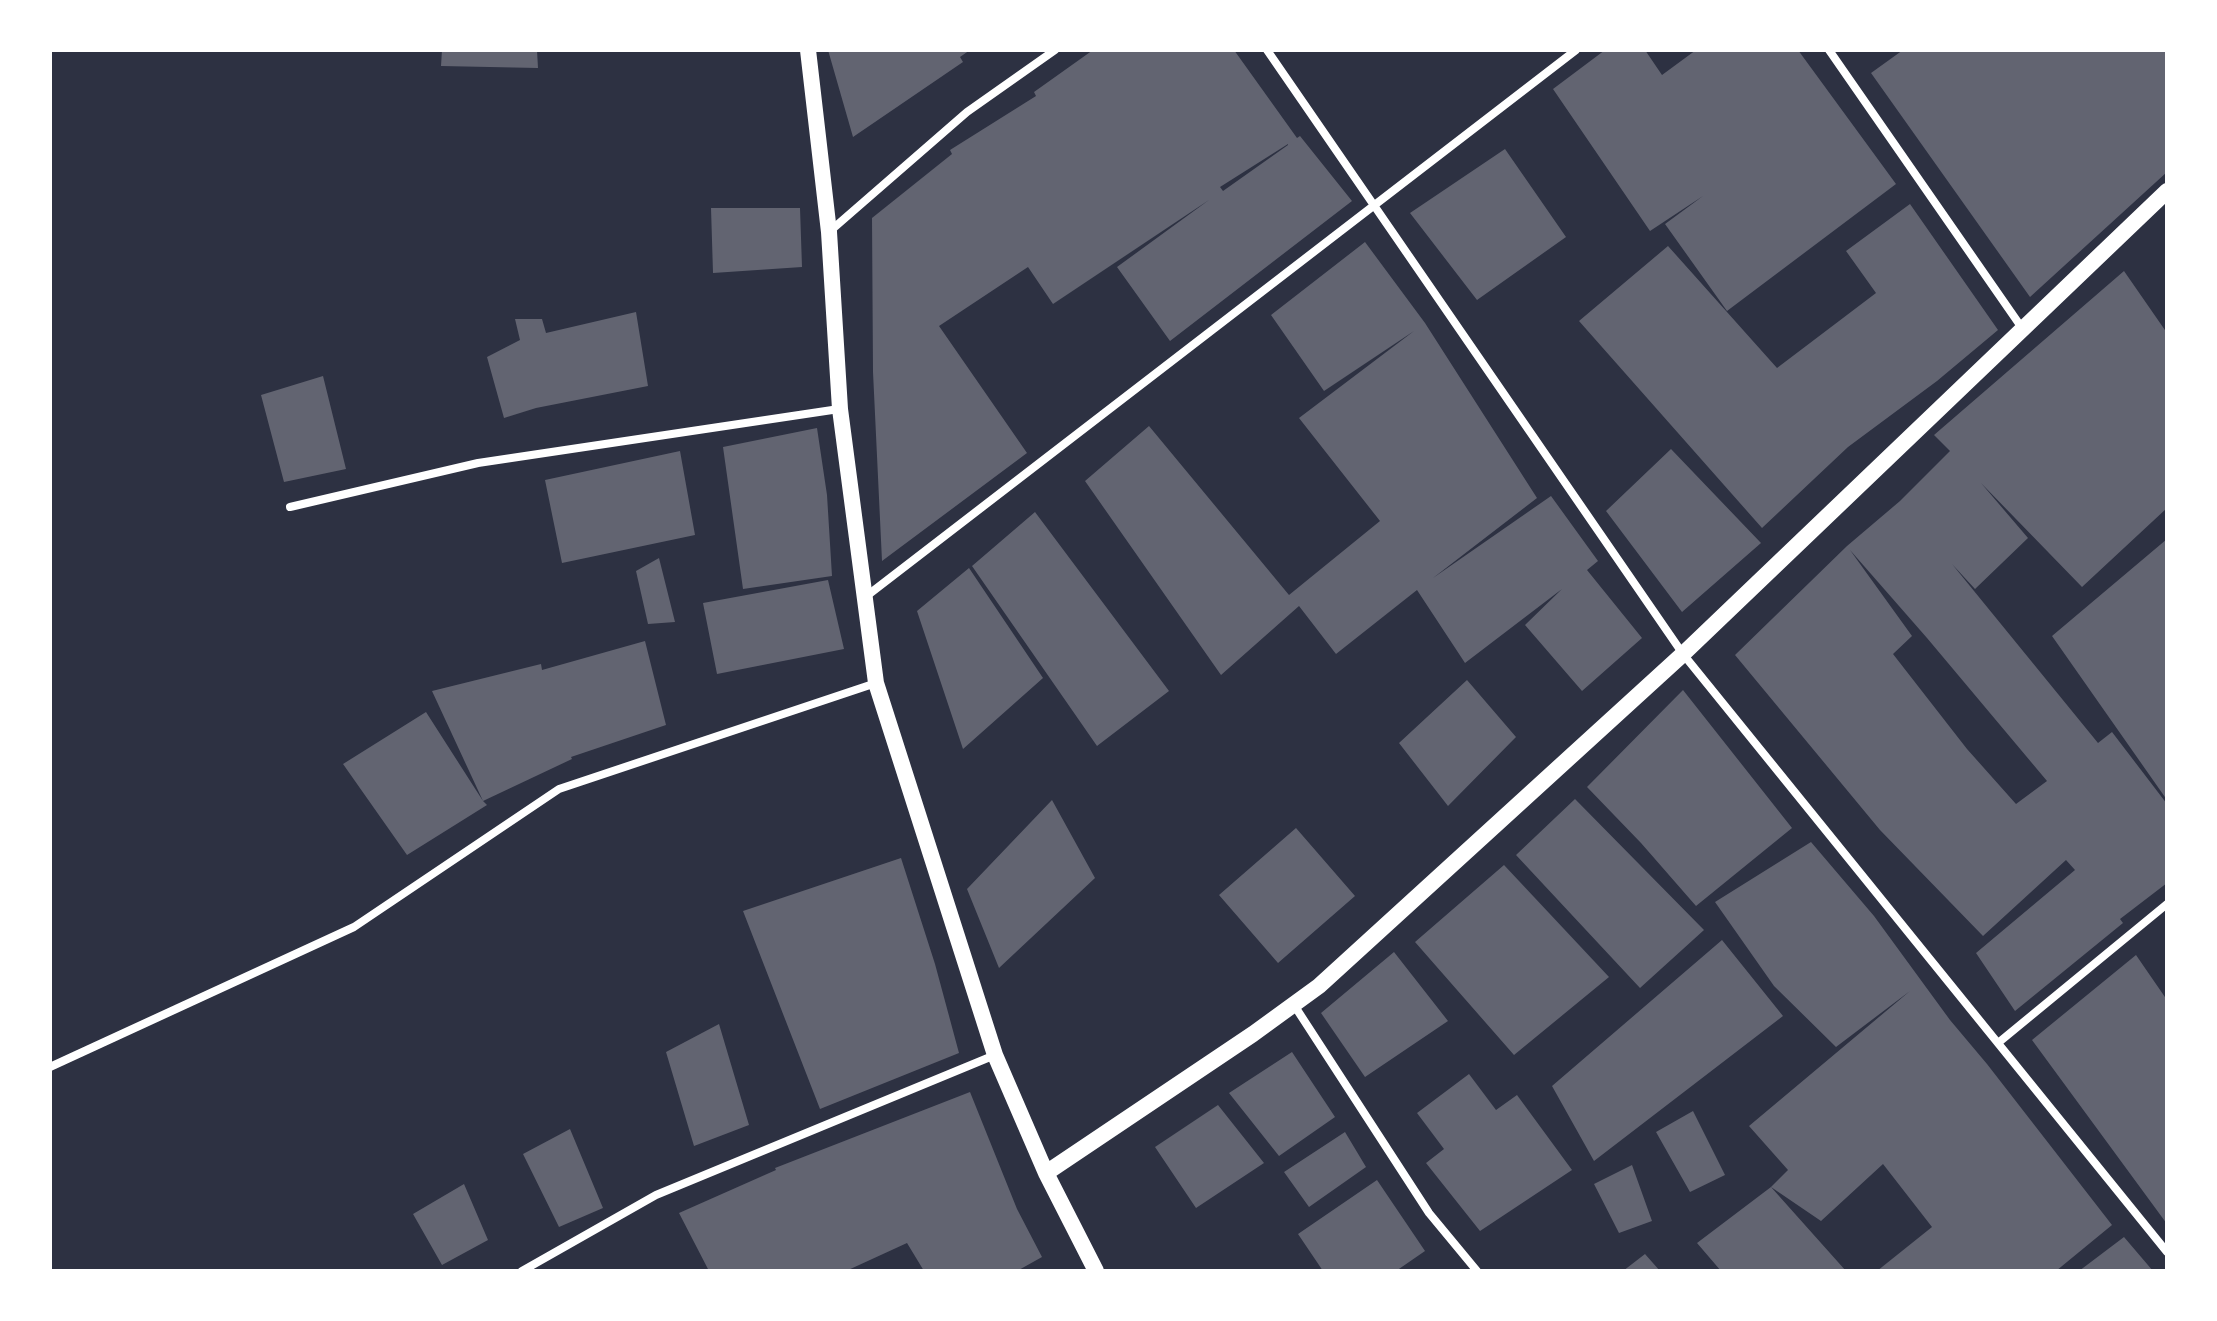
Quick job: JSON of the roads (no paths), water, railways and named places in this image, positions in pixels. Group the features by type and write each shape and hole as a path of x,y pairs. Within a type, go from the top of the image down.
{"main road":[{"path":"808,50 829,232 840,409 876,683 995,1055 1046,1173 1096,1271"},
{"path":"1046,1173 1319,986 1683,654 2167,191"}],"street":[{"path":"829,232 967,112 1055,50"},
{"path":"1267,50 1683,654 2167,1252"},
{"path":"863,598 1576,50"},
{"path":"1829,50 2022,328"},
{"path":"290,507 478,463 840,409"},
{"path":"50,1067 354,927 559,789 876,683"},
{"path":"1998,1043 2167,904"},
{"path":"1294,1004 1429,1213 1477,1271"},
{"path":"522,1271 656,1195 995,1055"}]}
